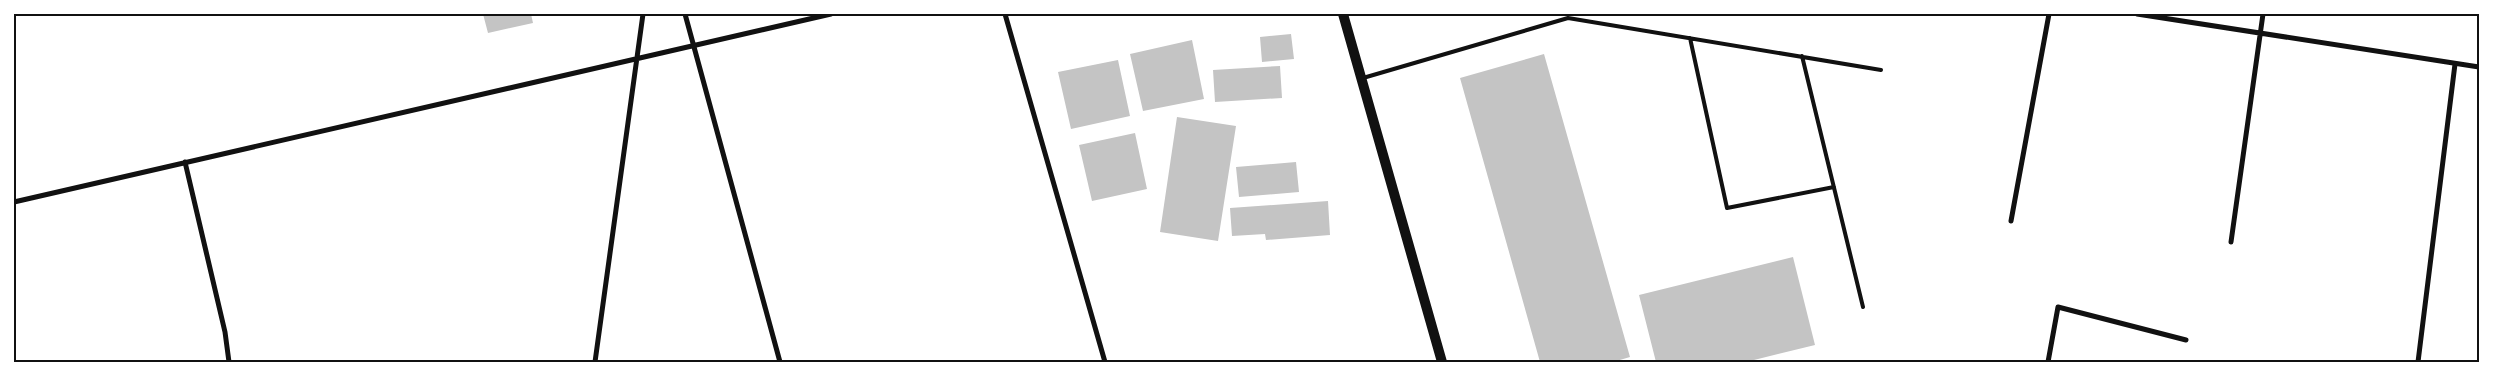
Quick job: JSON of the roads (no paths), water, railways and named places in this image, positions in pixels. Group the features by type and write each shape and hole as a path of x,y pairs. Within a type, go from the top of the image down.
{"main road":[{"path":"1343,14 1442,362"}],"street":[{"path":"595,362 636,59 644,14"},
{"path":"685,14 780,362"},
{"path":"14,202 831,14"},
{"path":"1006,14 1105,362"},
{"path":"2012,221 2049,14"},
{"path":"2137,14 2479,67"},
{"path":"2231,242 2263,14"},
{"path":"2418,362 2455,64"},
{"path":"185,162 225,332 229,362"},
{"path":"2048,362 2058,306 2186,340"}],"lane":[{"path":"1362,78 1568,18 1882,70"},
{"path":"1690,38 1727,208 1834,187"},
{"path":"1802,56 1863,307"}]}
